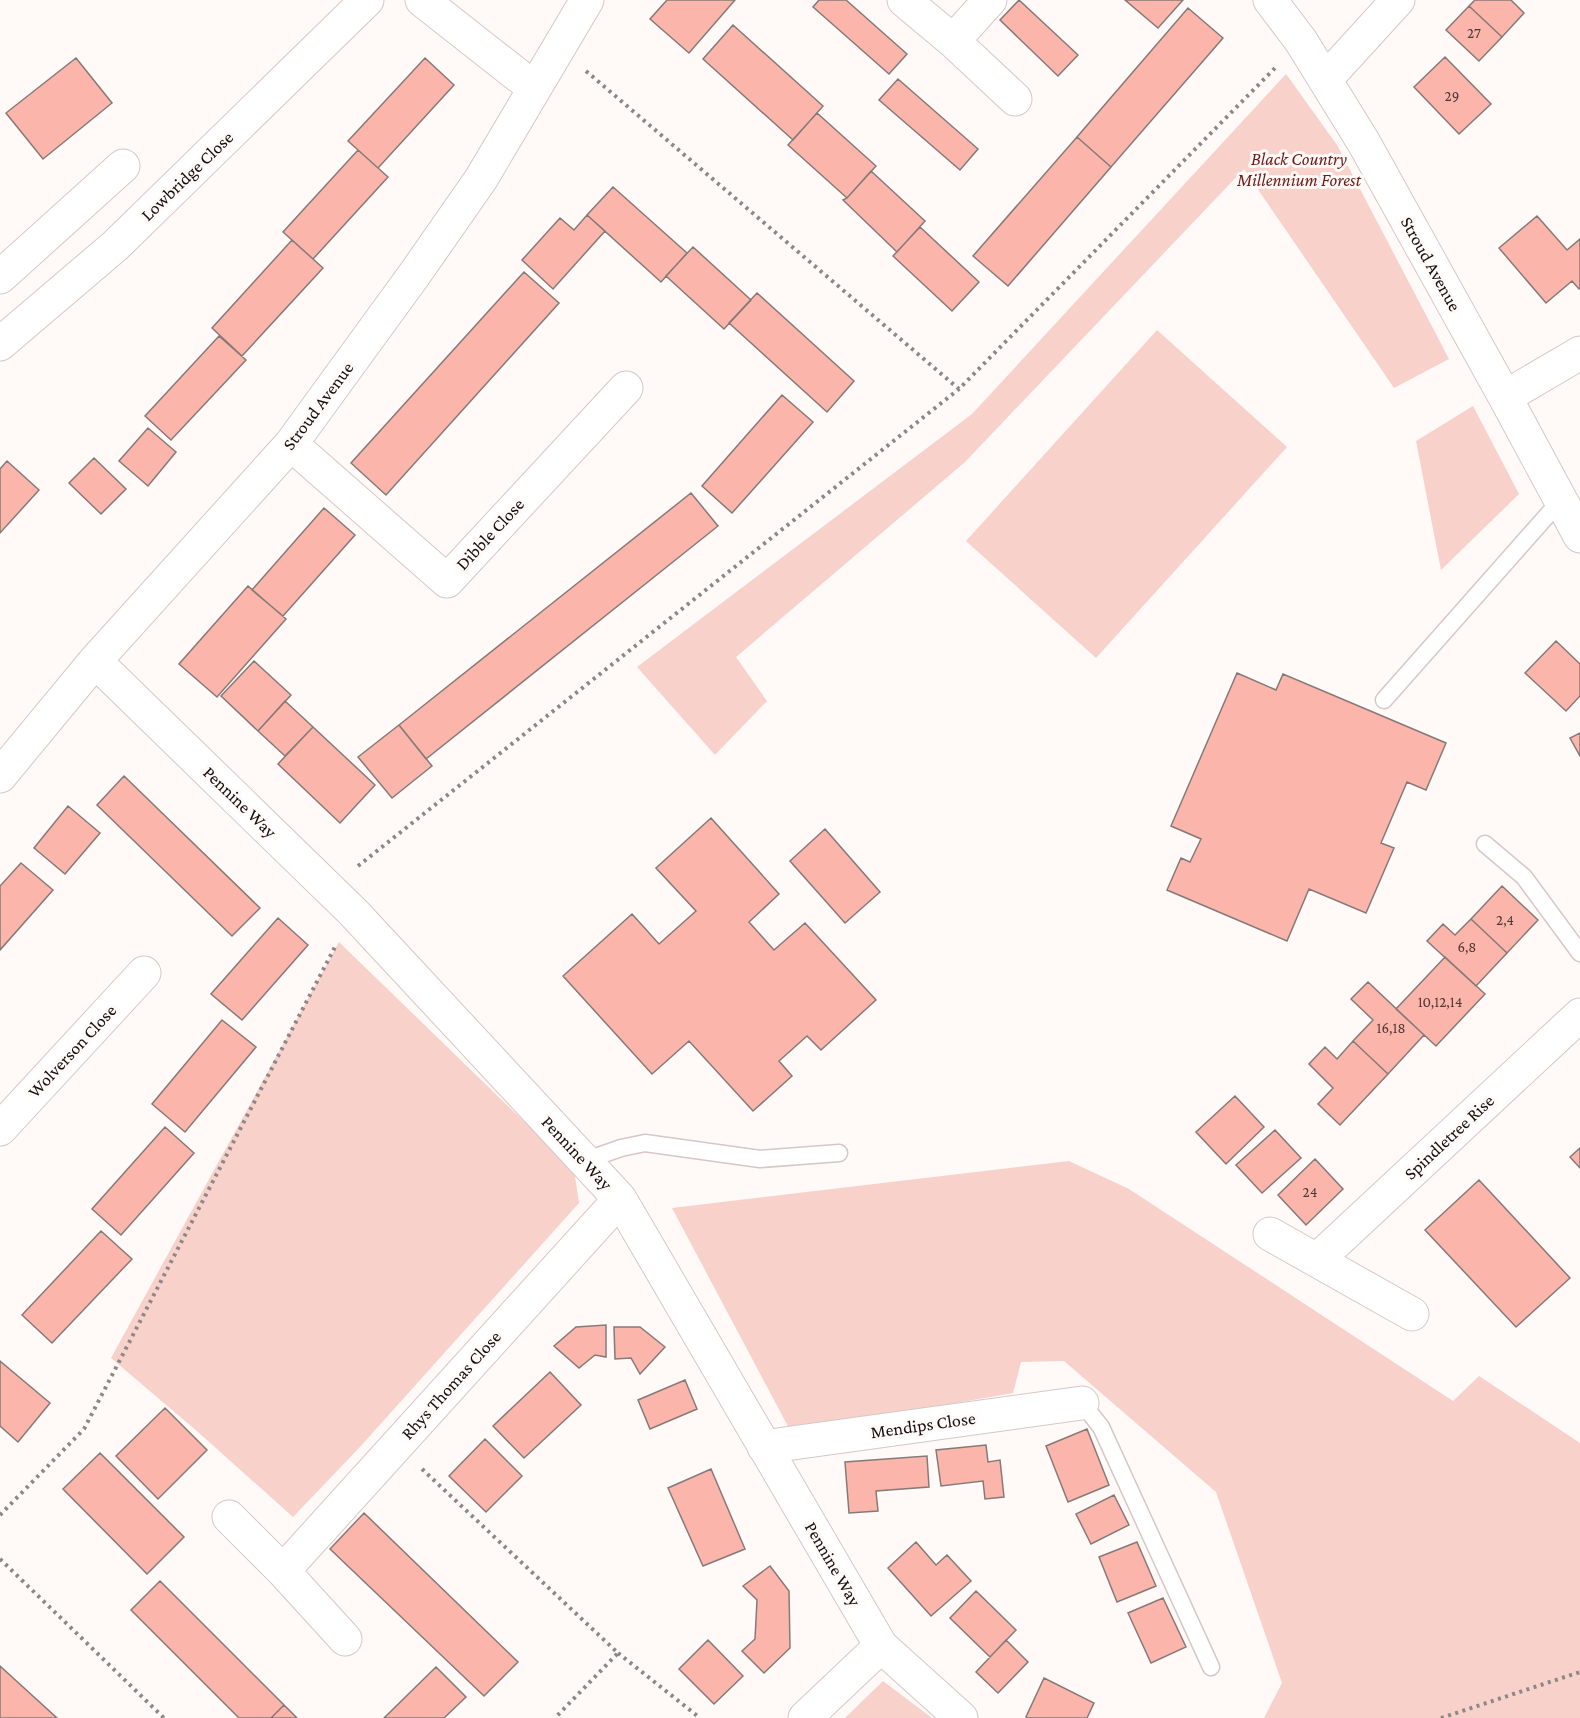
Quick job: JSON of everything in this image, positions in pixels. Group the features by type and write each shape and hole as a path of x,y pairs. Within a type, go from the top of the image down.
{"street":[{"name":"Lowbridge Close","path":"0,344 115,246 367,0"},
{"path":"422,0 534,88"},
{"name":"Stroud Avenue","path":"0,776 95,661 291,444 481,179 587,0"},
{"path":"903,0 1015,99"},
{"path":"952,41 990,0"},
{"name":"Stroud Avenue","path":"1270,0 1301,41 1364,143 1580,536"},
{"path":"1325,80 1398,0"},
{"path":"0,277 123,166"},
{"path":"1505,397 1580,353"},
{"name":"Dibble Close","path":"291,444 447,581 626,388"},
{"name":"Pennine Way","path":"95,661 353,912 620,1199 881,1646 962,1718"},
{"name":"Wolverson Close","path":"0,1129 144,973"},
{"name":"Spindletree Rise","path":"1318,1259 1580,1015"},
{"name":"Rhys Thomas Close","path":"283,1571 620,1199"},
{"path":"1270,1234 1412,1314"},
{"name":"Mendips Close","path":"764,1447 1082,1403"},
{"path":"229,1517 283,1571 345,1639"},
{"path":"805,1718 881,1646"}],"lane":[{"path":"1384,700 1560,501"},
{"path":"1485,844 1524,878 1580,953"},
{"path":"584,1161 621,1148 645,1143 760,1159 839,1153"},
{"path":"1082,1403 1101,1427 1211,1667"}],"path":[{"path":"330,889 959,389 1301,41"},
{"path":"558,48 959,389"},
{"path":"0,1515 84,1429 353,912"},
{"path":"396,1445 618,1653 700,1718"},
{"path":"0,1559 164,1718"},
{"path":"555,1718 618,1653"},
{"path":"1441,1718 1580,1672"}],"green space":[{"name":"Black Country Millennium Forest","path":"1286,74 1337,145 1449,359 1394,388 1244,169 965,462 736,657 767,701 715,755 637,667 972,414"},
{"path":"1157,330 1287,447 1096,658 966,541"},
{"path":"1473,406 1519,494 1441,570 1416,441"},
{"path":"339,942 574,1170 579,1203 359,1448 293,1517 111,1358"},
{"path":"1069,1161 1129,1189 1453,1401 1479,1376 1580,1443 1580,1718 1264,1718 1282,1683 1216,1492 1064,1361 1021,1362 1013,1393 791,1432 672,1208"},
{"path":"883,1681 932,1718 845,1718"}],"building":[{"path":"667,0 735,0 689,53 650,19"},
{"path":"819,0 846,0 907,54 889,74 813,7"},
{"path":"1019,0 1078,55 1058,76 1000,20"},
{"path":"1125,0 1183,0 1158,28"},
{"path":"1475,0 1511,0 1524,13 1502,37 1469,6"},
{"path":"1469,6 1502,37 1479,61 1446,30"},
{"path":"1188,8 1223,38 1111,167 1077,137"},
{"path":"733,25 823,106 793,140 703,59"},
{"path":"1445,57 1491,104 1459,134 1414,87"},
{"path":"76,58 112,103 43,159 6,113"},
{"path":"425,58 454,85 378,168 348,141"},
{"path":"898,79 978,149 960,170 879,100"},
{"path":"817,113 876,166 847,198 788,145"},
{"path":"1077,137 1111,167 1008,286 973,256"},
{"path":"358,150 388,177 313,259 283,232"},
{"path":"871,171 925,221 897,252 843,200"},
{"path":"613,187 687,253 661,282 587,215"},
{"path":"587,215 605,231 553,289 522,260 560,218 574,230"},
{"path":"1537,216 1567,250 1580,239 1579,289 1572,281 1546,303 1499,248"},
{"path":"920,227 979,282 952,311 893,256"},
{"path":"292,240 323,268 242,356 212,328"},
{"path":"693,247 751,300 724,329 666,276"},
{"path":"524,272 559,303 386,495 351,463"},
{"path":"757,293 854,381 827,412 729,323"},
{"path":"219,336 246,360 171,440 145,416"},
{"path":"782,395 813,422 732,513 702,486"},
{"path":"148,428 176,452 148,486 119,461"},
{"path":"94,458 126,489 101,514 69,483"},
{"path":"7,461 39,490 0,533 0,469"},
{"path":"691,493 718,526 426,759 399,725"},
{"path":"324,508 355,535 283,616 252,590"},
{"path":"248,586 286,619 217,697 179,664"},
{"path":"1556,641 1580,664 1580,696 1566,711 1525,673"},
{"path":"254,661 291,695 258,731 221,696"},
{"path":"1237,673 1276,690 1283,674 1446,743 1426,790 1407,782 1381,843 1394,848 1366,913 1309,889 1287,941 1167,890 1181,858 1190,862 1201,839 1171,826"},
{"path":"285,701 313,727 285,756 258,731"},
{"path":"399,725 432,766 392,798 358,757"},
{"path":"313,727 375,785 340,823 278,764"},
{"path":"1580,733 1580,756 1570,738"},
{"path":"124,776 260,908 232,936 97,805"},
{"path":"68,806 100,833 65,874 34,848"},
{"path":"711,818 779,894 749,922 774,950 805,923 876,1000 821,1050 807,1036 779,1061 792,1076 753,1111 689,1041 652,1074 563,976 632,914 659,944 696,911 656,868"},
{"path":"825,829 880,892 845,923 790,861"},
{"path":"21,863 53,890 0,950 0,886"},
{"path":"1502,886 1538,920 1507,953 1471,919"},
{"path":"278,918 308,945 242,1020 211,994"},
{"path":"1471,919 1507,953 1476,986 1427,941 1443,924 1455,935"},
{"path":"1445,957 1485,994 1436,1046 1396,1009"},
{"path":"1368,982 1424,1035 1388,1074 1353,1041 1373,1020 1351,999"},
{"path":"222,1020 256,1047 185,1132 152,1104"},
{"path":"1353,1041 1388,1074 1340,1125 1318,1104 1333,1088 1309,1064 1325,1047 1337,1059"},
{"path":"1235,1096 1264,1127 1226,1164 1196,1132"},
{"path":"165,1127 194,1153 121,1235 92,1209"},
{"path":"1275,1130 1301,1158 1262,1193 1236,1165"},
{"path":"1580,1148 1580,1168 1570,1157"},
{"path":"1315,1159 1343,1189 1306,1225 1278,1195"},
{"path":"1479,1180 1570,1278 1516,1327 1425,1230"},
{"path":"101,1231 132,1259 52,1343 22,1315"},
{"path":"606,1325 606,1357 595,1355 579,1368 554,1346 576,1327"},
{"path":"614,1327 640,1327 665,1347 640,1374 631,1358 615,1359"},
{"path":"0,1361 50,1403 18,1442 0,1426"},
{"path":"550,1372 581,1405 524,1458 493,1426"},
{"path":"685,1380 697,1409 650,1429 638,1400"},
{"path":"165,1408 207,1450 158,1499 116,1456"},
{"path":"1087,1429 1109,1485 1068,1502 1046,1446"},
{"path":"485,1439 522,1476 486,1512 449,1476"},
{"path":"986,1445 988,1462 1000,1460 1004,1497 985,1499 983,1481 941,1486 936,1450"},
{"path":"100,1453 184,1537 147,1574 63,1489"},
{"path":"927,1456 929,1487 876,1491 878,1511 849,1513 845,1462"},
{"path":"711,1469 745,1549 703,1566 668,1488"},
{"path":"1114,1495 1129,1525 1091,1544 1076,1514"},
{"path":"364,1513 518,1662 484,1696 330,1549"},
{"path":"916,1542 936,1565 947,1555 971,1581 931,1616 888,1568"},
{"path":"1137,1542 1156,1586 1117,1602 1099,1557"},
{"path":"770,1566 789,1591 790,1648 764,1673 742,1651 755,1639 757,1600 743,1586"},
{"path":"160,1581 284,1705 271,1718 239,1718 131,1610"},
{"path":"976,1591 1016,1630 990,1657 950,1618"},
{"path":"1163,1598 1186,1647 1151,1663 1128,1613"},
{"path":"708,1640 743,1676 714,1704 679,1669"},
{"path":"1006,1640 1028,1662 998,1693 976,1672"},
{"path":"0,1666 57,1718 0,1718"},
{"path":"436,1667 466,1697 444,1718 384,1718"},
{"path":"1044,1678 1094,1703 1087,1718 1026,1717"},
{"path":"284,1705 297,1718 271,1718"}]}
